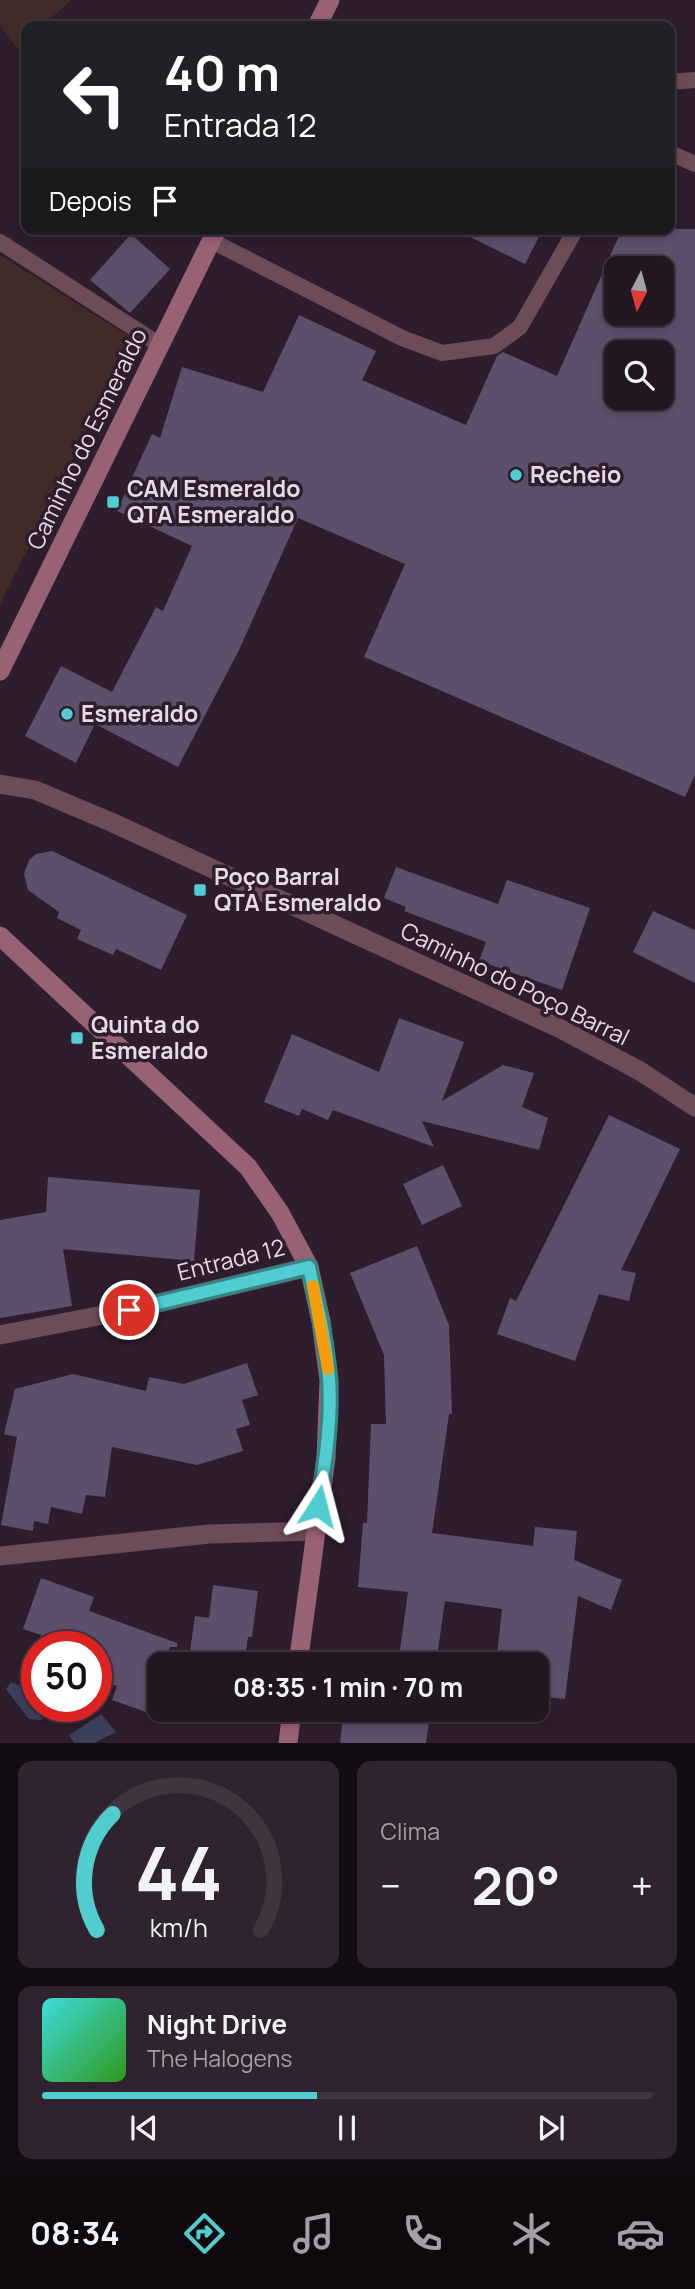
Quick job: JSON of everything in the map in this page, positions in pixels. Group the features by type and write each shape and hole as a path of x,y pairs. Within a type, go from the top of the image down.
{"main road":[{"path":"320,21 330,0"},
{"name":"Caminho do Esmeraldo","path":"0,671 214,235"},
{"path":"0,936 248,1167 280,1213 309,1267 321,1321 329,1380 326,1458 300,1652"},
{"path":"288,1743 291,1722"}],"street":[{"name":"Caminho do Poço Barral","path":"0,784 35,790 111,822 561,1029 640,1071 695,1107"},
{"name":"Entrada 12","path":"0,1335 129,1310 309,1267"},
{"path":"0,1556 209,1534 315,1531"}],"lane":[{"path":"675,82 695,80"},
{"path":"675,155 695,164"},
{"path":"214,235 402,338 442,353 494,346 520,327 573,235"},
{"path":"0,242 160,345"}],"shaded area":[{"path":"0,0 71,0 48,21 21,21 21,44 17,48 0,26"},
{"path":"0,255 133,339 0,604"}],"water":[{"path":"11,1682 21,1686 21,1709 6,1689"},
{"path":"89,1722 108,1722 116,1732 94,1743 74,1743 69,1735"}],"building":[{"name":"Recheio","path":"675,229 695,229 695,775 685,797 364,657 405,564 298,518 239,650 178,767 95,724 76,763 25,736 61,666 112,692 156,607 163,611 192,546 117,511 152,434 160,438 182,367 263,392 299,315 376,351 362,380 466,425 497,356 503,352 557,376 604,270 604,326 674,326 674,256 610,256 619,235 675,235"},
{"path":"130,235 170,269 130,313 90,280"},
{"path":"466,235 540,235 525,264"},
{"path":"52,851 187,915 161,970 116,949 113,955 77,939 81,930 57,918 59,912 28,890 24,874 29,860 36,854"},
{"path":"396,867 498,904 507,880 590,908 562,990 479,961 486,942 404,911 406,907 384,898"},
{"path":"653,911 695,930 695,983 633,952"},
{"path":"399,1018 464,1042 442,1101 503,1065 534,1073 522,1107 548,1118 539,1150 422,1121 434,1147 333,1110 328,1120 302,1109 299,1116 264,1102 292,1034 379,1072"},
{"path":"609,1115 680,1149 621,1270 636,1273 629,1301 599,1294 575,1361 497,1334 510,1298 516,1301"},
{"path":"443,1165 462,1206 422,1225 403,1184"},
{"path":"48,1177 200,1190 194,1261 63,1249 72,1306 0,1318 0,1220 46,1212"},
{"path":"417,1246 449,1325 452,1414 449,1414 432,1533 533,1546 535,1527 577,1531 574,1560 622,1580 611,1610 578,1596 565,1699 549,1697 549,1652 497,1652 502,1609 445,1601 438,1652 400,1652 408,1592 358,1587 363,1523 367,1523 371,1424 386,1424 384,1355 350,1273"},
{"path":"247,1363 258,1395 242,1400 250,1425 236,1429 243,1451 197,1465 112,1447 105,1497 86,1495 82,1514 51,1507 48,1524 34,1521 33,1531 1,1525 17,1437 4,1434 15,1389 73,1374 146,1391 149,1377 184,1384"},
{"path":"41,1578 94,1597 89,1611 177,1643 177,1647 170,1647 168,1652 147,1652 146,1712 112,1700 117,1686 112,1684 112,1631 23,1629"},
{"path":"213,1585 258,1591 252,1637 248,1637 246,1652 190,1651 195,1616 209,1618"},
{"path":"343,1722 429,1722 426,1743 340,1743"}],"slow traffic":[{"path":"313,1286 328,1369"}],"place":[{"name":"Recheio","path":"516,475"},
{"name":"CAM Esmeraldo QTA Esmeraldo","path":"113,502"},
{"name":"Esmeraldo","path":"67,714"},
{"name":"Poço Barral QTA Esmeraldo","path":"200,890"},
{"name":"Quinta do Esmeraldo","path":"77,1038"}],"route":[{"path":"129,1310 309,1267 321,1321 329,1380 326,1458 318,1506"}]}
